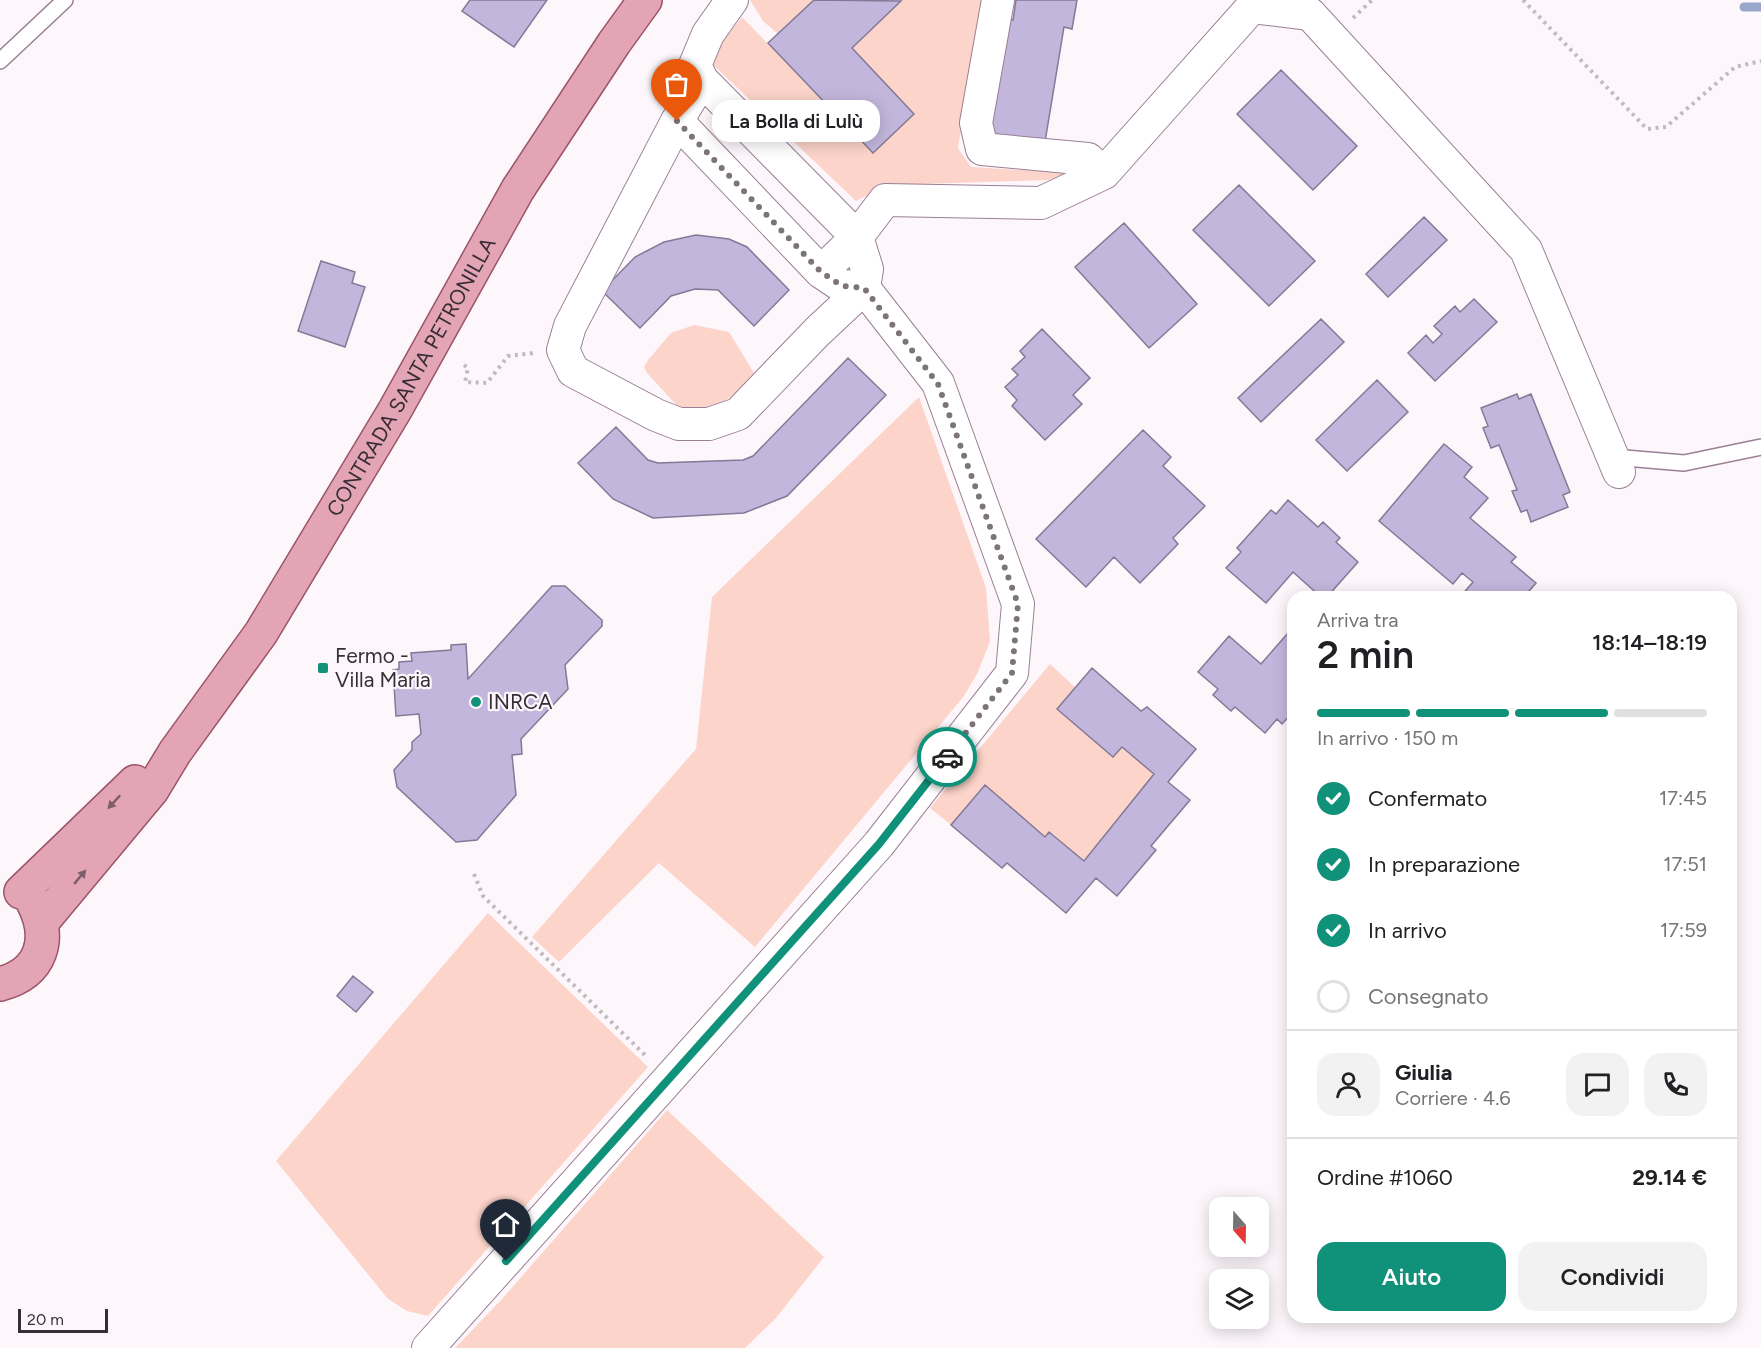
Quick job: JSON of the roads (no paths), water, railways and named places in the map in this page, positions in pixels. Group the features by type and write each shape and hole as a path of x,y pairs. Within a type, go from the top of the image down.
{"main road":[{"name":"CONTRADA SANTA PETRONILLA","path":"175,752 126,789 88,829 10,889 33,903 42,922 152,790 175,752 261,633 395,410 518,189 645,0"},
{"path":"1,986 24,974 41,952 42,922"}],"street":[{"path":"702,80 677,121 586,292 570,326 563,350 573,371 656,415 679,424 709,424 738,414 817,332 864,288 867,269 857,237 702,80 695,65 708,34 732,0"},
{"path":"998,0 976,123 982,149 1088,159 1104,173"},
{"path":"821,272 857,237 885,200 1041,203 1104,173 1252,7 1310,14 1526,250 1616,465"},
{"path":"428,1348 879,844 1012,673 1018,604 938,384 864,288 842,286 821,272 677,121"}],"lane":[{"path":"0,61 65,0"},
{"path":"1616,465 1684,462 1761,447"}],"waterway":[{"path":"1744,7 1761,7"}],"place":[{"name":"La Bolla di Lulù","path":"677,121"},
{"name":"Fermo - Villa Maria","path":"323,668"},
{"name":"INRCA","path":"476,702"}]}
